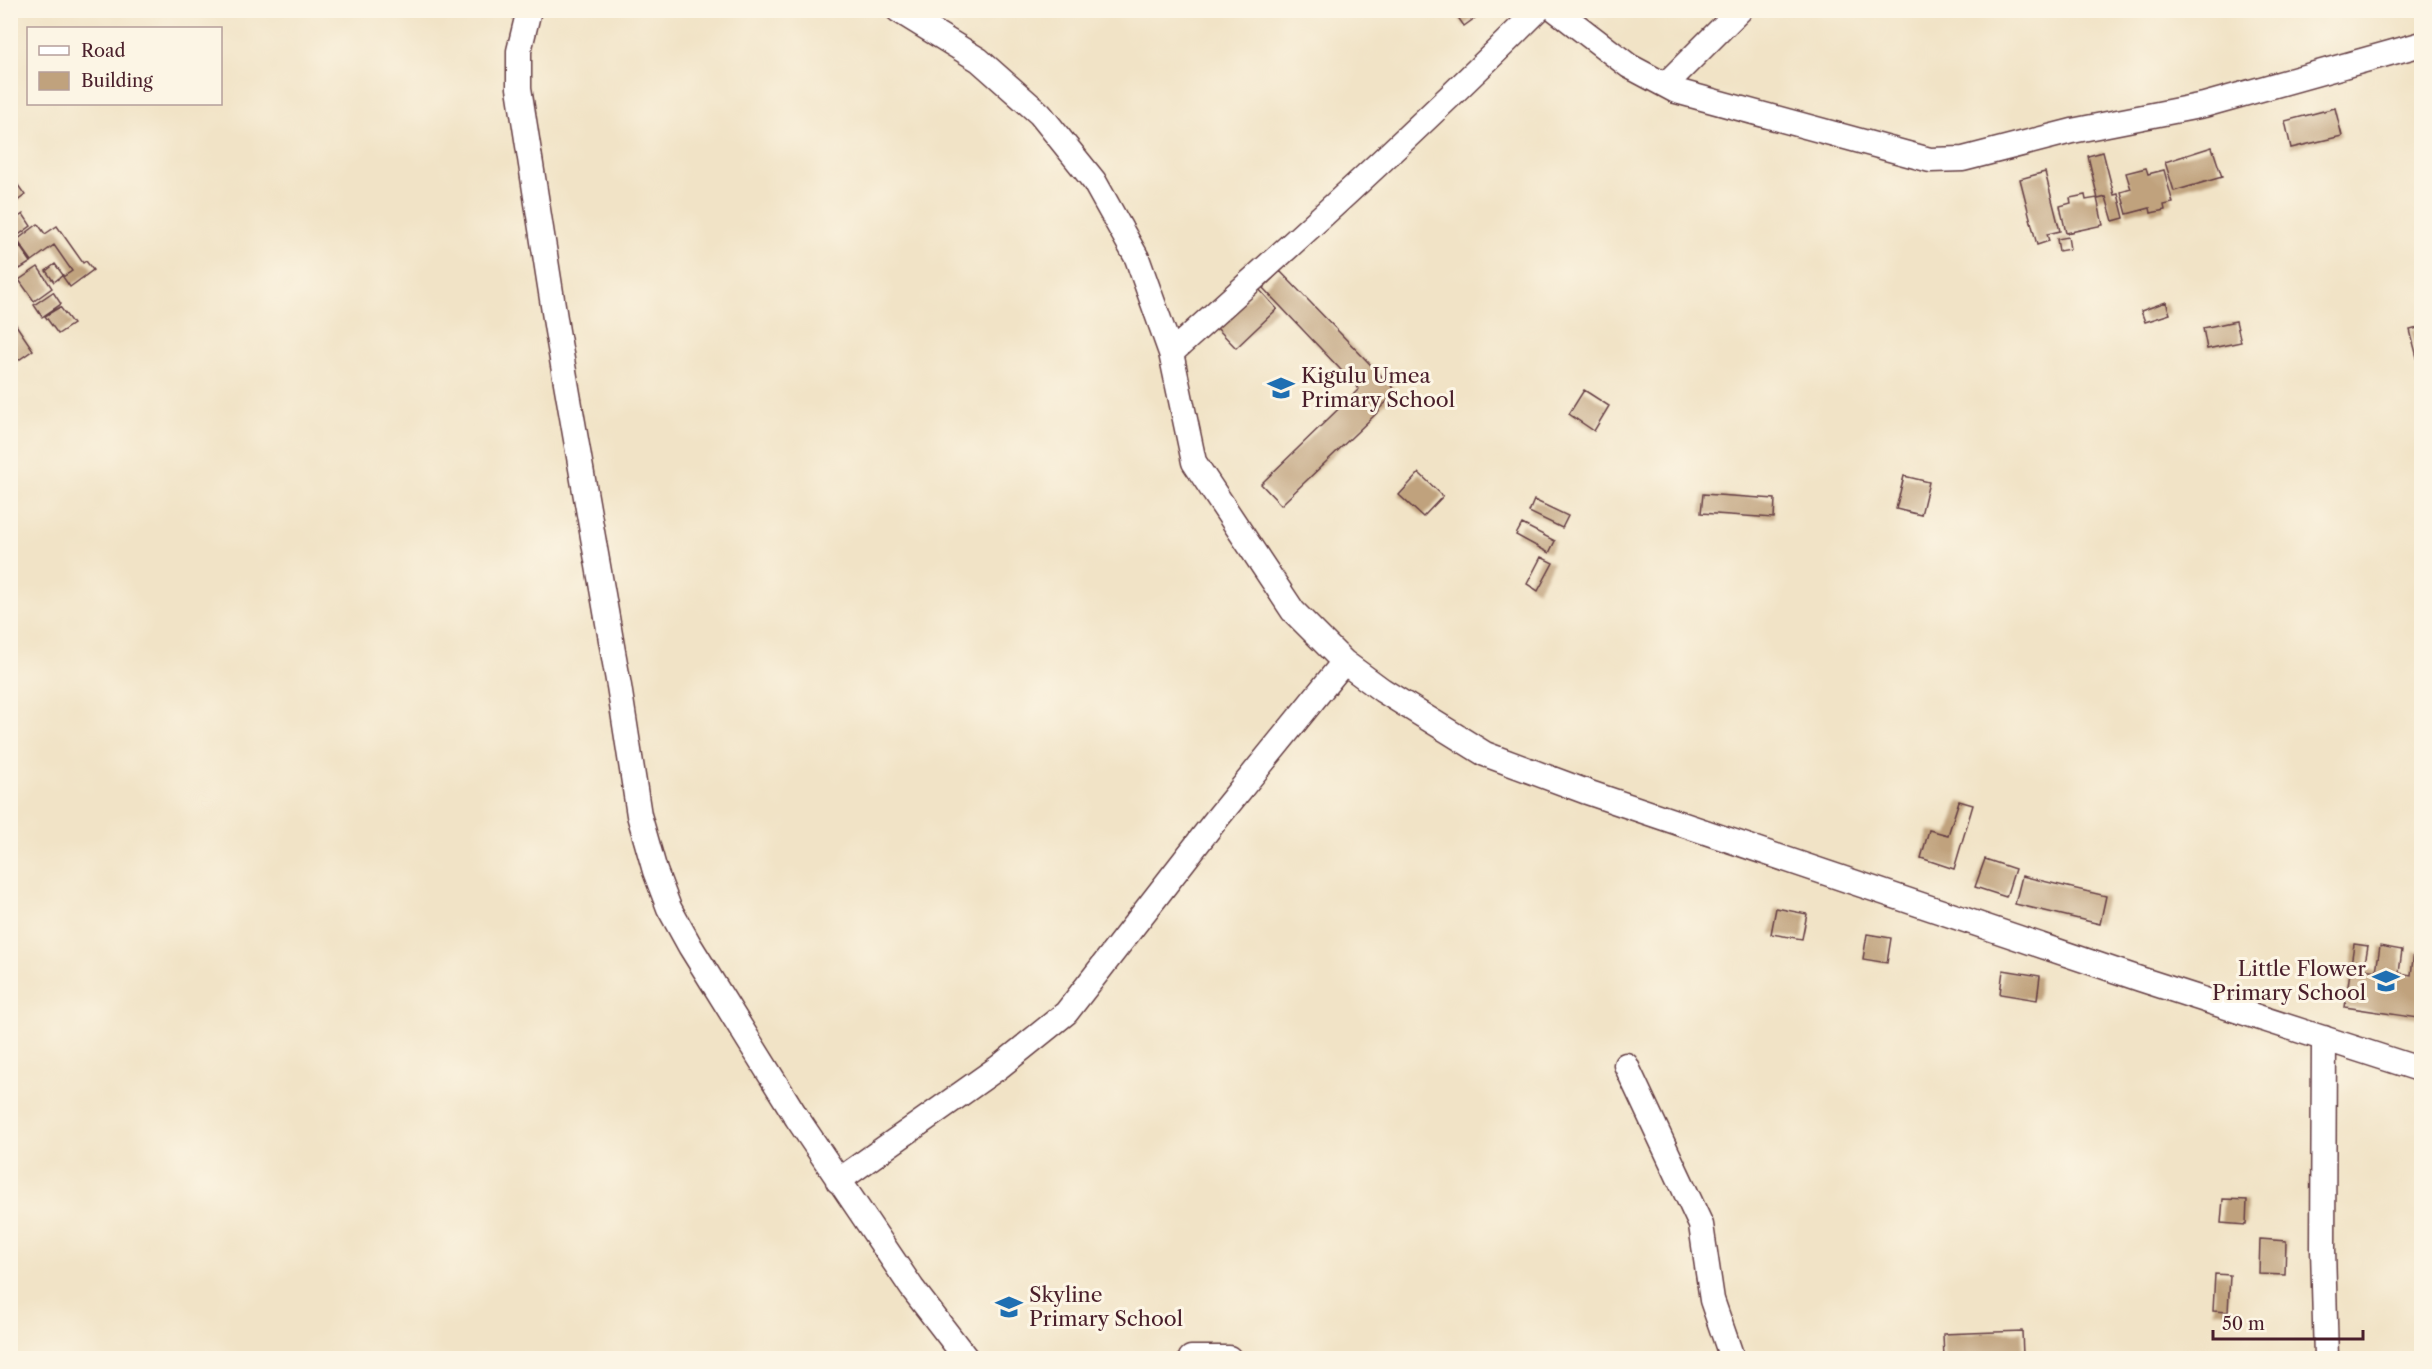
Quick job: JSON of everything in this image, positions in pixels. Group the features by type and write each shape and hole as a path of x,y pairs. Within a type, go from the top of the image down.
{"street":[{"path":"529,10 519,51 519,88 557,331 619,686 639,815 655,871 669,908 716,990 838,1181 912,1288 966,1359"},
{"path":"897,10 979,60 1040,114 1095,181 1137,258 1171,353 1194,462 1293,611 1344,662 1382,690 1485,754 1587,792 2129,975 2421,1070"},
{"path":"1665,85 1740,10"},
{"path":"1171,353 1332,209 1540,11 1629,66 1676,91 1929,160 1963,159 2072,131 2204,105 2421,44"},
{"path":"838,1181 999,1067 1065,1013 1215,821 1344,662"},
{"path":"2324,1038 2323,1249 2326,1359"},
{"path":"1626,1065 1701,1225 1712,1300 1732,1359"},
{"path":"1191,1359 1229,1359"}],"building":[{"path":"1453,10 1486,10 1464,26"},
{"path":"2335,108 2342,136 2291,148 2285,121"},
{"path":"2212,147 2222,177 2174,191 2165,162"},
{"path":"2103,152 2114,195 2118,194 2124,218 2113,221 2106,197 2098,199 2088,156"},
{"path":"2146,168 2148,174 2164,170 2173,203 2164,205 2165,210 2151,213 2150,208 2127,214 2121,192 2131,189 2126,173"},
{"path":"2045,172 2060,231 2047,234 2049,241 2037,245 2020,179"},
{"path":"10,174 25,195 16,202 10,194"},
{"path":"2085,195 2086,200 2097,198 2103,225 2066,233 2060,206 2071,203 2070,198"},
{"path":"23,214 31,226 10,241 10,223"},
{"path":"38,224 45,234 57,226 83,263 86,261 93,270 70,287 63,277 72,271 54,245 32,261 17,240"},
{"path":"2068,237 2070,249 2059,251 2057,239"},
{"path":"18,244 31,262 20,269 10,255 10,249"},
{"path":"55,264 63,275 54,282 46,271"},
{"path":"38,267 52,288 34,301 19,280"},
{"path":"1280,271 1397,392 1379,409 1365,396 1379,411 1281,505 1261,484 1359,389 1263,288"},
{"path":"1258,288 1277,309 1236,348 1217,328"},
{"path":"53,292 61,304 42,317 34,305"},
{"path":"2166,302 2170,314 2145,322 2141,311"},
{"path":"60,307 73,324 58,334 45,316"},
{"path":"2236,321 2241,342 2207,349 2203,328"},
{"path":"16,325 33,350 10,366 10,328"},
{"path":"2422,327 2422,373 2421,373 2410,330"},
{"path":"1584,390 1609,406 1594,431 1569,414"},
{"path":"1419,473 1443,496 1423,517 1399,495"},
{"path":"1904,476 1929,482 1921,515 1896,509"},
{"path":"1703,494 1775,499 1774,518 1701,513"},
{"path":"1534,500 1568,516 1562,528 1529,512"},
{"path":"1522,524 1555,541 1549,553 1516,535"},
{"path":"1541,557 1553,563 1538,591 1527,584"},
{"path":"1959,801 1973,805 1954,869 1921,858 1929,830 1948,835"},
{"path":"1985,859 2015,869 2006,897 1975,887"},
{"path":"2022,876 2106,896 2100,924 2015,904"},
{"path":"1776,908 1807,914 1802,939 1771,934"},
{"path":"1867,934 1891,938 1887,963 1863,959"},
{"path":"2354,944 2368,946 2364,969 2376,971 2380,946 2402,950 2399,973 2411,975 2414,951 2422,952 2422,992 2418,1018 2345,1007"},
{"path":"2003,970 2040,976 2037,1000 2000,994"},
{"path":"2223,1199 2247,1200 2246,1225 2221,1223"},
{"path":"2260,1239 2286,1241 2285,1275 2259,1274"},
{"path":"2215,1274 2230,1275 2228,1312 2213,1311"},
{"path":"2022,1331 2023,1355 1944,1358 1943,1334"}],"place":[{"name":"Kigulu Umea Primary School","path":"1281,388"},
{"name":"Little Flower Primary School","path":"2386,981"},
{"name":"Skyline Primary School","path":"1009,1307"}]}
